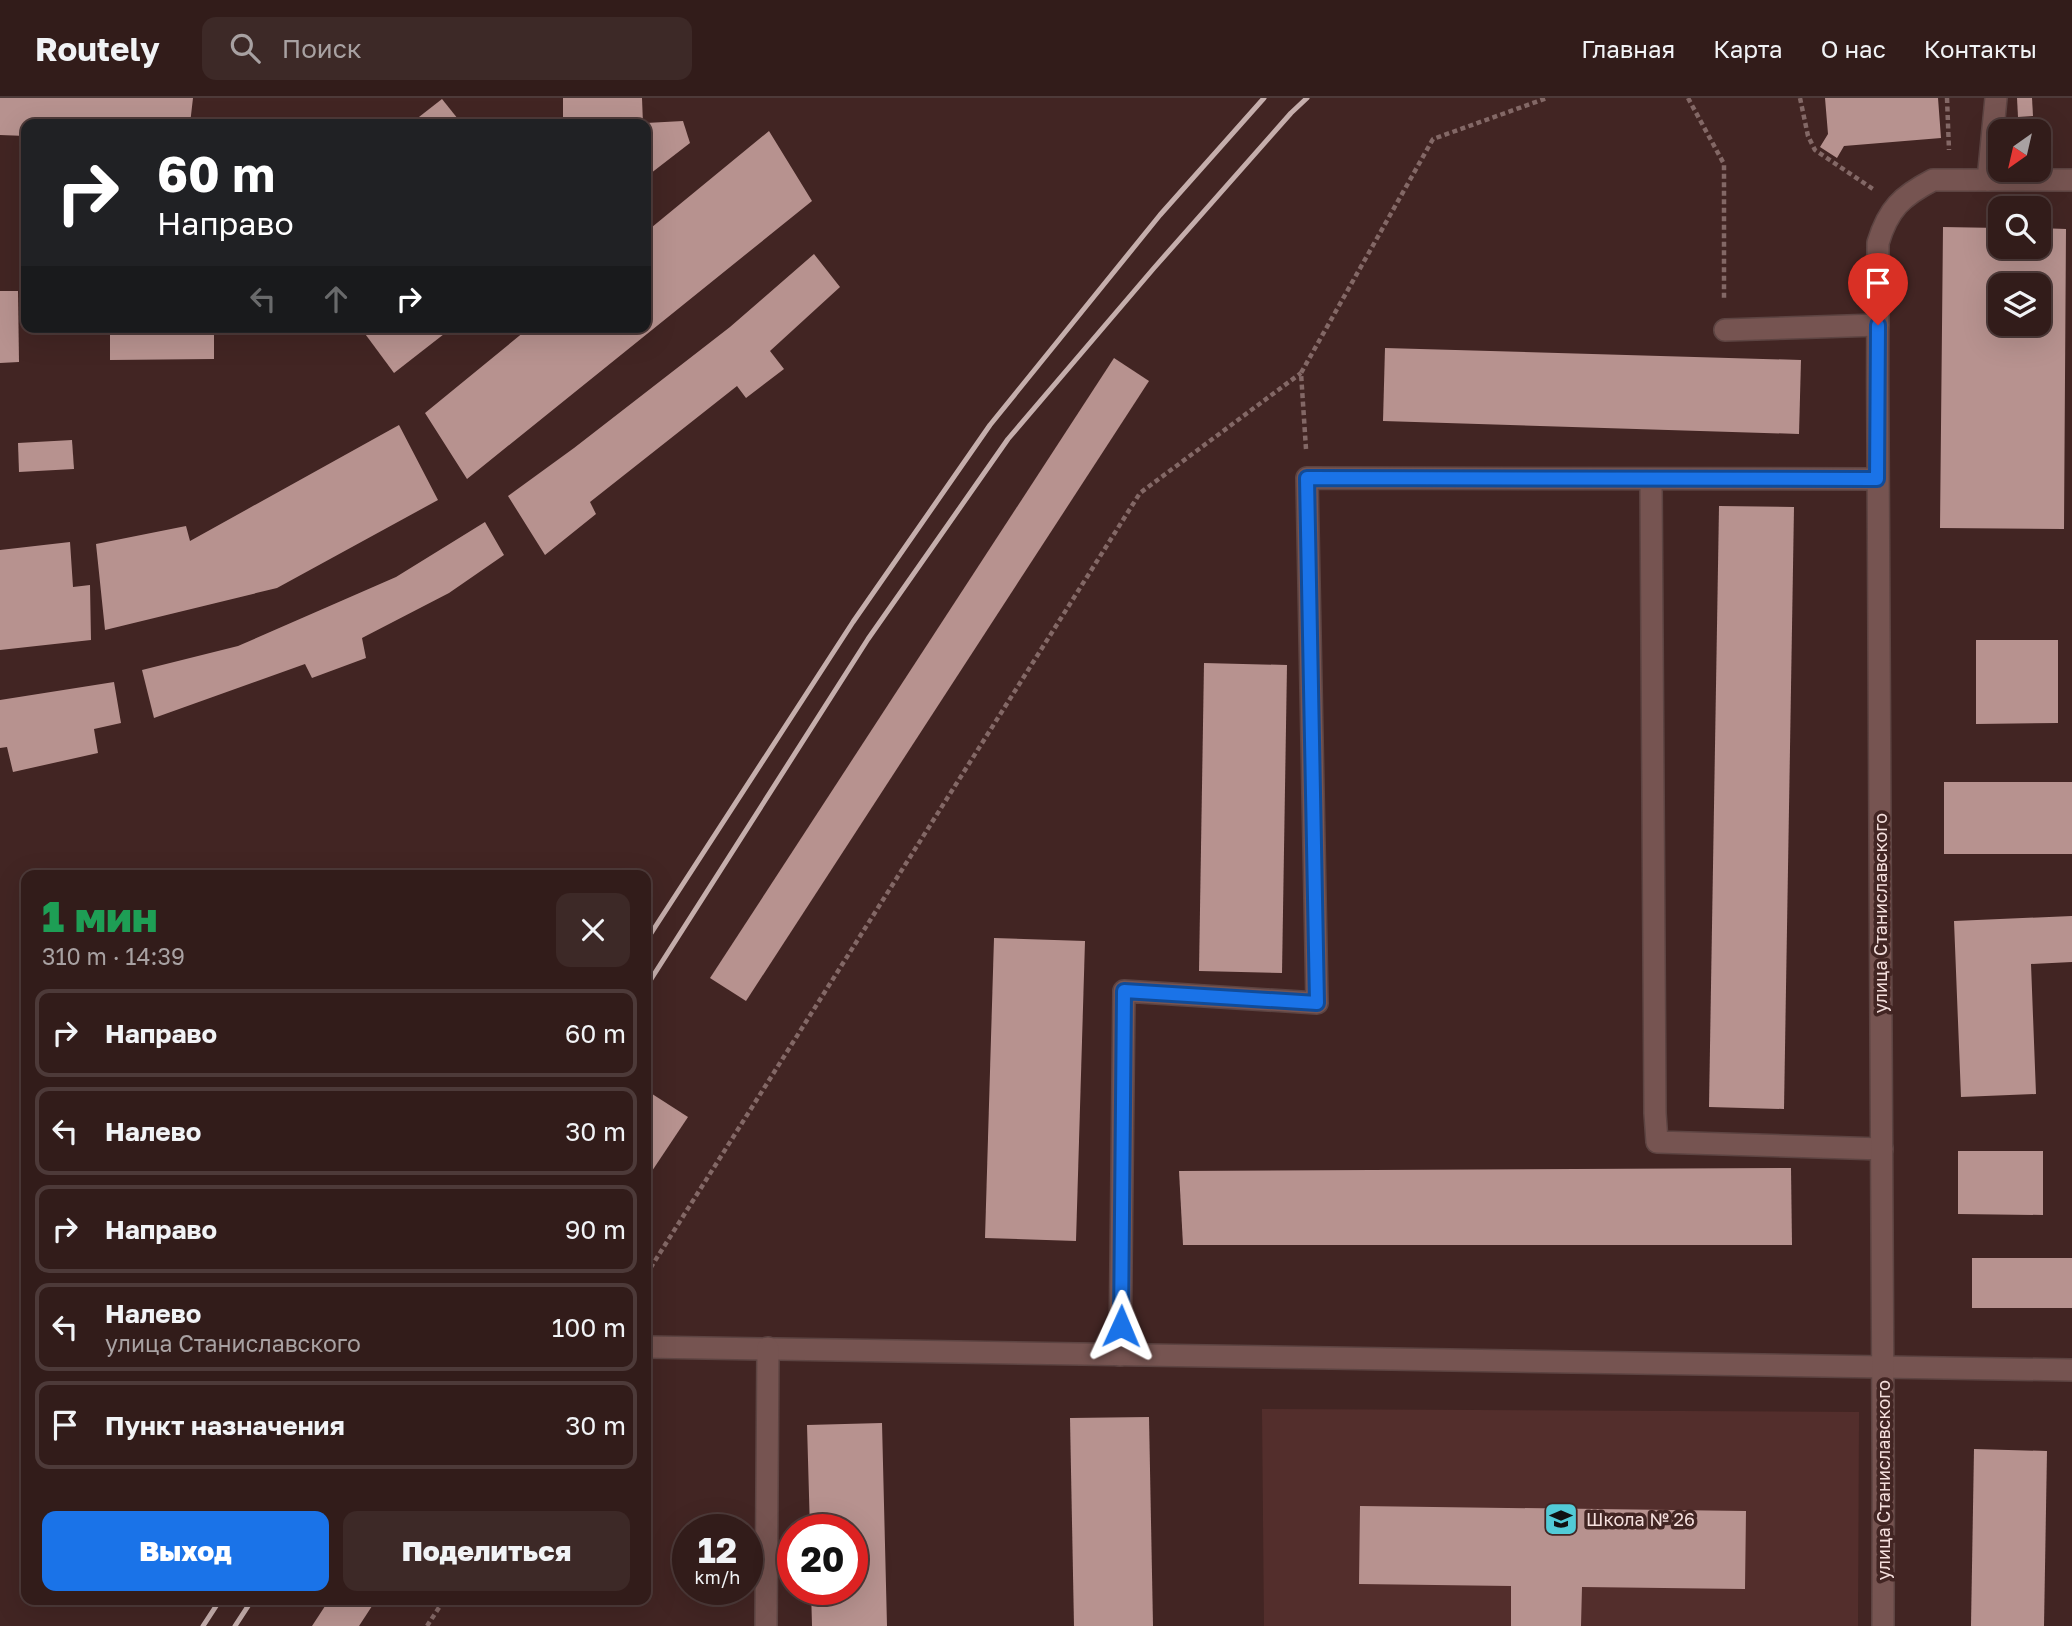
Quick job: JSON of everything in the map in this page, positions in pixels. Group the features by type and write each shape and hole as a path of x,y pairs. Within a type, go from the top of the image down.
{"street":[{"path":"1994,119 1996,98"},
{"path":"1896,204 1912,191 1933,180 1988,180"},
{"path":"2051,180 2072,180"},
{"name":"улица Станиславского","path":"1883,1626 1878,243 1884,223 1896,204"},
{"path":"1725,330 1878,325"},
{"path":"1120,1354 1124,991 1317,1003 1307,478 1877,479"},
{"path":"1651,480 1657,1142 1882,1149"},
{"path":"651,1347 2072,1370"},
{"path":"766,1626 768,1349"}],"path":[{"path":"651,1267 1140,493 1301,373 1433,139 1546,98"},
{"path":"1688,98 1724,164 1725,330"},
{"path":"1800,98 1808,136 1815,150 1896,204"},
{"path":"1947,98 1950,180"},
{"path":"1825,158 1828,152"},
{"path":"1301,373 1307,478"},
{"path":"427,1626 441,1605"}],"shaded area":[{"name":"Школа № 26","path":"1262,1409 1859,1412 1858,1626 1264,1626"}],"building":[{"path":"0,98 193,98 191,119 21,119 21,136 0,135"},
{"path":"563,98 642,98 643,119 563,119"},
{"path":"1825,98 1938,98 1941,138 1844,146 1837,158 1820,147 1828,134"},
{"path":"2017,98 2032,98 2033,116 2018,117"},
{"path":"442,99 458,119 416,119"},
{"path":"683,121 690,143 651,173 651,123"},
{"path":"769,131 812,201 651,331 651,228"},
{"path":"1943,227 1988,228 1988,259 2051,259 2051,228 2066,229 2064,529 1940,528"},
{"path":"814,254 840,287 770,351 784,369 746,398 737,386 590,502 596,514 545,555 508,496 730,327"},
{"path":"0,291 18,291 19,362 0,363"},
{"path":"110,333 214,333 214,359 110,360"},
{"path":"364,333 445,333 394,373"},
{"path":"523,333 648,333 467,479 425,413"},
{"path":"1385,348 1801,360 1799,434 1383,421"},
{"path":"1114,358 1149,381 746,1001 710,978"},
{"path":"399,425 438,500 277,588 105,630 96,544 186,526 190,541"},
{"path":"72,440 74,469 19,472 18,443"},
{"path":"1719,506 1794,507 1784,1109 1709,1107"},
{"path":"485,522 504,555 449,593 362,638 366,658 312,678 305,664 154,718 142,670 238,646 396,577"},
{"path":"70,542 73,587 90,585 91,640 0,650 0,550"},
{"path":"1976,640 2058,640 2058,723 1976,724"},
{"path":"1204,663 1287,665 1282,973 1199,971"},
{"path":"114,682 121,723 94,729 98,753 13,772 7,747 0,748 0,700"},
{"path":"1944,782 2072,782 2072,854 1944,854"},
{"path":"2072,916 2072,962 2031,964 2036,1094 1961,1097 1954,921"},
{"path":"994,938 1085,941 1076,1241 985,1238"},
{"path":"651,1093 688,1117 651,1172"},
{"path":"1958,1151 2043,1151 2043,1215 1958,1214"},
{"path":"1791,1168 1792,1245 1183,1245 1179,1171"},
{"path":"1972,1258 2072,1258 2072,1308 1972,1308"},
{"path":"1149,1417 1153,1626 1074,1626 1070,1418"},
{"path":"882,1423 887,1626 812,1626 811,1605 868,1605 868,1514 810,1514 807,1425"},
{"path":"1974,1449 2047,1451 2044,1626 1971,1626"},
{"path":"1360,1506 1746,1511 1745,1589 1582,1587 1581,1626 1511,1626 1511,1586 1359,1584"},
{"path":"326,1605 373,1605 359,1626 312,1626"}],"railway":[{"path":"651,933 853,622 990,425 1160,215 1264,98"},
{"path":"651,979 868,639 1008,439 1154,268 1307,98"},
{"path":"203,1626 217,1605"},
{"path":"235,1626 249,1605"}],"place":[{"name":"Школа № 26","path":"1561,1519"}],"route":[{"path":"1121,1326 1124,991 1317,1003 1307,478 1877,479 1878,325"}]}
